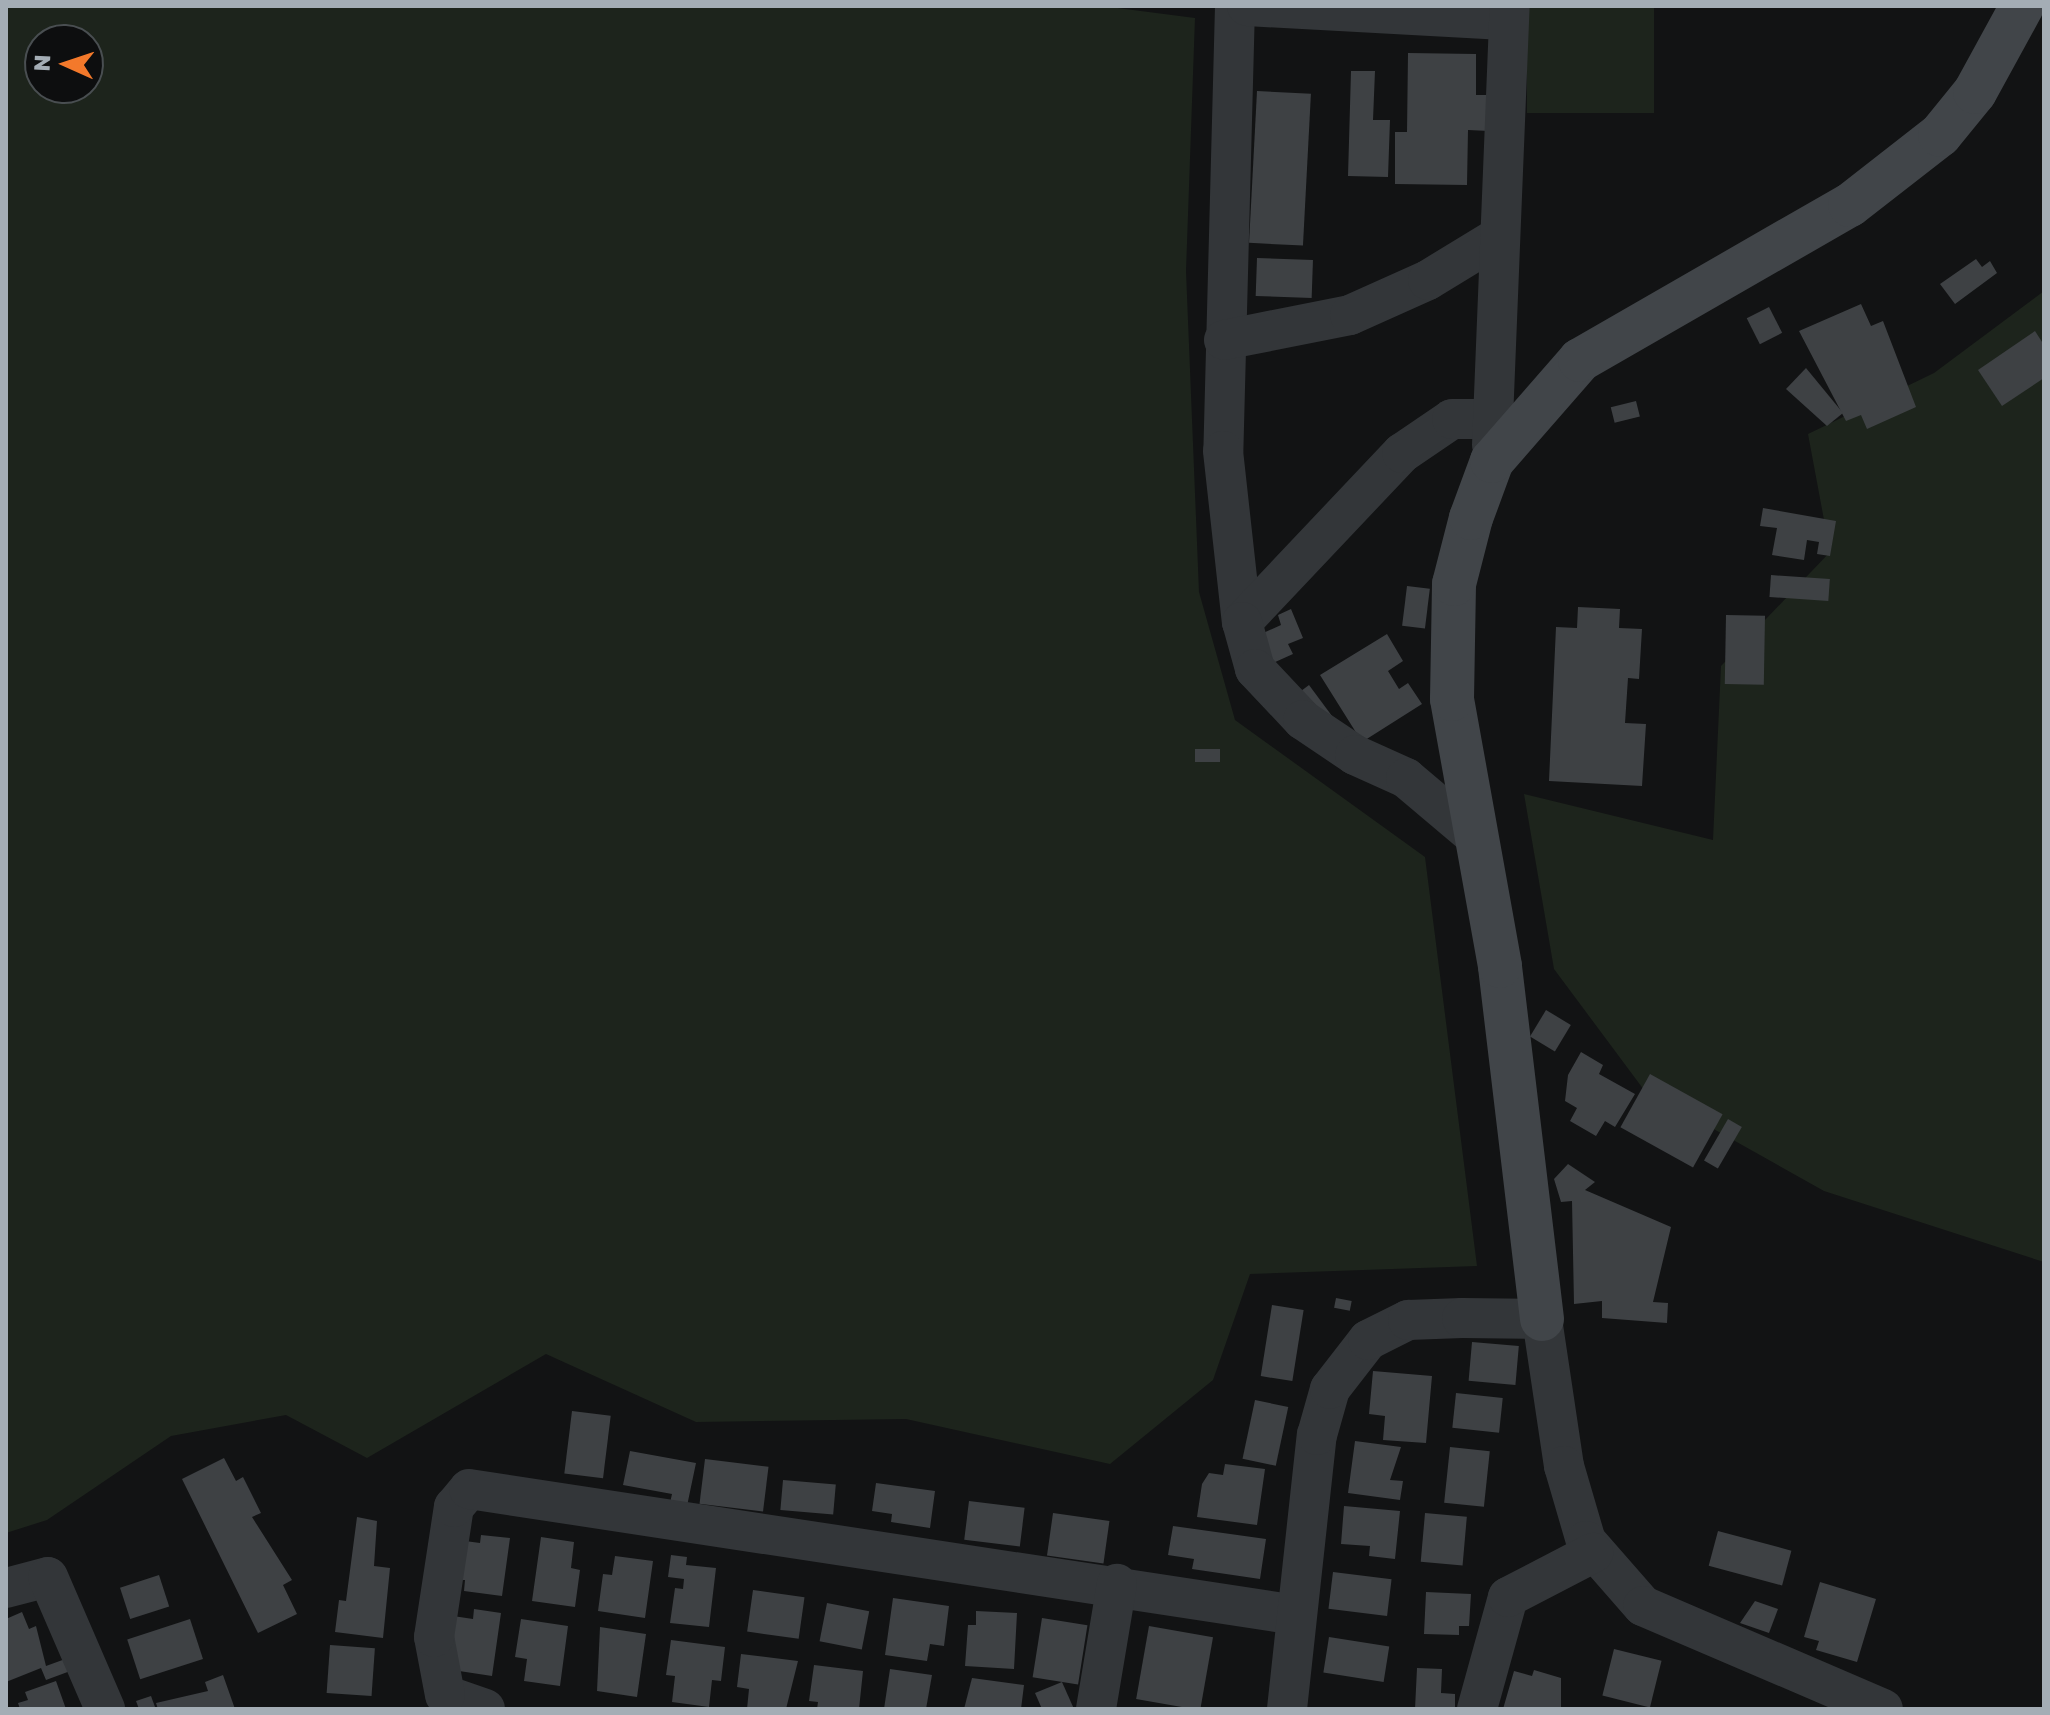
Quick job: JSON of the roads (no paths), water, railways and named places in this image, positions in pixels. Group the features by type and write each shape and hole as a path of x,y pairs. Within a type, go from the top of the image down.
{"street":[{"path":"1235,6 1224,340 1228,540 1242,622 1255,669 1303,720 1355,755 1406,778 1477,838"},
{"path":"1247,6 1509,13 1491,419 1492,461 1454,584 1452,699 1500,966 1542,1319 1564,1466 1593,1553 1643,1606 1883,1709"},
{"path":"1492,461 1580,360 1850,205 1940,135 1975,92 2022,6"},
{"path":"1224,340 1350,315 1428,280 1500,236"},
{"path":"1242,622 1402,453 1452,419 1491,419"},
{"path":"1287,1709 1317,1435 1330,1389 1368,1340 1408,1320 1542,1319"},
{"path":"485,1709 445,1695 434,1637 454,1507 469,1489 1117,1584 1296,1615"},
{"path":"1477,1709 1508,1597 1593,1553"},
{"path":"6,1588 48,1577 105,1709"},
{"path":"1096,1709 1117,1584"}]}
